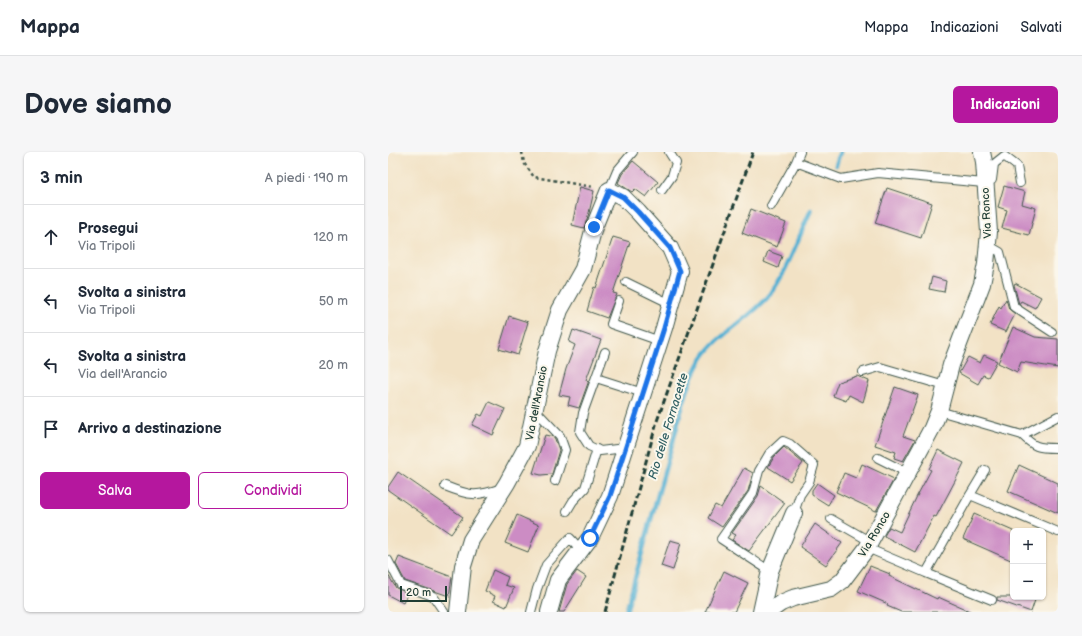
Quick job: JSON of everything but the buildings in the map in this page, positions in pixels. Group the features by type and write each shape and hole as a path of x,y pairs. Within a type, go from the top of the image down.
{"street":[{"name":"Via Ronco","path":"768,612 781,603 793,598 832,590 842,581 869,545 932,428 939,411 950,365 982,284 989,232 982,152"},
{"path":"549,612 558,580 590,538 610,496 660,341 680,271 670,248 623,197 609,190"},
{"name":"Via dell'Arancio","path":"458,612 463,566 471,540 504,488 527,446 546,351 560,310 583,269 594,227 609,190"},
{"path":"761,612 770,572 794,513"}],"lane":[{"path":"609,190 618,171 633,152"},
{"path":"662,190 672,176 676,163 669,152"},
{"path":"771,206 796,162 800,152"},
{"path":"796,162 841,179 878,173 984,183 992,180 994,164 1004,156 1017,166 1020,183"},
{"path":"988,245 1000,252 1014,307 1052,332"},
{"path":"626,282 671,304"},
{"path":"619,301 611,324 660,341"},
{"path":"605,352 582,413 580,432 589,446 597,450 600,451 625,448"},
{"path":"863,372 880,367 945,386"},
{"path":"596,378 642,394"},
{"path":"939,411 1022,434 1028,440 1041,448 1055,448"},
{"path":"534,414 540,415 560,436 565,450 555,481"},
{"path":"1022,434 1058,416"},
{"path":"770,572 721,539 753,493 759,471 769,454 783,441 790,444 814,465 808,482 800,495 794,513"},
{"path":"567,511 573,501 585,488 597,450"},
{"path":"878,458 908,473"},
{"path":"926,573 985,470"},
{"path":"445,486 465,494 484,494 504,488"},
{"path":"970,495 1058,532"},
{"path":"831,519 869,545 926,573 992,600"},
{"path":"531,612 537,589 546,565 570,538 581,550"},
{"path":"388,560 401,585 433,596 444,612"}],"path":[{"path":"522,152 524,164 534,177 609,190"}],"waterway":[{"name":"Rio delle Fornacette","path":"836,165 840,152"},
{"name":"Rio delle Fornacette","path":"626,612 684,401 696,369 716,342 752,313 775,288 787,266 811,210"}],"railway":[{"path":"605,612 657,421 753,152"}],"route":[{"path":"590,538 610,496 664,328 680,271 670,248 623,197 609,190 594,227"}]}
